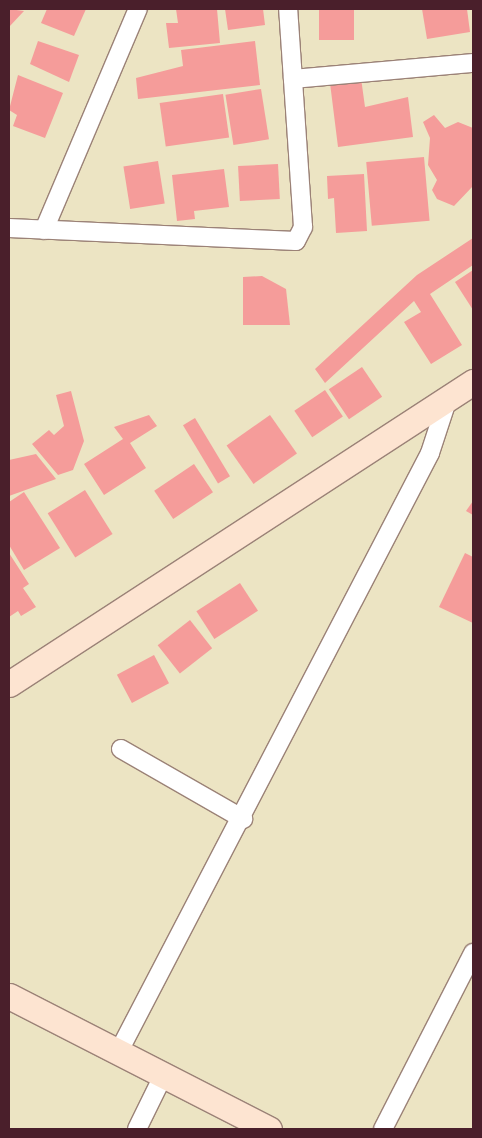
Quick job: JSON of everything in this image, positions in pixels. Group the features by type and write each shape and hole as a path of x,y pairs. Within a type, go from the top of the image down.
{"street":[{"path":"44,230 138,9"},
{"path":"9,228 296,241 303,226 288,9"},
{"path":"293,80 473,63"},
{"path":"9,684 473,382"},
{"path":"119,1051 243,819 430,453 448,398"},
{"path":"120,749 243,819"},
{"path":"383,1129 473,953"},
{"path":"9,996 269,1129"},
{"path":"136,1129 164,1074"}],"building":[{"path":"9,9 24,11 9,27"},
{"path":"47,9 86,9 74,36 41,23"},
{"path":"176,9 217,9 220,43 169,48 166,23 178,23"},
{"path":"225,9 263,9 265,25 228,30"},
{"path":"319,9 354,9 354,40 319,40"},
{"path":"422,9 467,9 470,32 427,39"},
{"path":"38,41 79,55 69,82 30,64"},
{"path":"255,41 260,85 138,99 136,78 183,66 181,50"},
{"path":"18,75 63,93 45,138 13,126 17,115 9,110"},
{"path":"361,78 365,107 408,97 413,137 338,147 330,83"},
{"path":"261,89 269,139 233,145 225,95"},
{"path":"223,94 229,138 166,146 160,103"},
{"path":"434,115 445,128 458,122 473,128 473,186 454,206 437,199 432,190 437,180 428,165 430,138 423,122"},
{"path":"424,157 430,221 372,226 366,162"},
{"path":"158,161 165,203 130,209 123,166"},
{"path":"278,164 280,199 240,201 238,166"},
{"path":"224,169 229,207 194,211 195,219 177,221 172,175"},
{"path":"364,174 367,231 336,233 334,198 328,199 327,176"},
{"path":"473,238 473,265 430,294 462,345 431,364 404,322 421,312 414,301 325,383 315,369 417,275"},
{"path":"473,270 473,310 455,282"},
{"path":"262,276 286,289 290,325 243,325 243,277"},
{"path":"362,367 382,397 349,419 329,389"},
{"path":"325,390 343,417 312,437 294,411"},
{"path":"71,391 84,441 73,470 58,475 32,444 49,430 54,435 64,426 56,395"},
{"path":"149,415 157,426 130,443 146,468 104,495 84,464 123,439 114,427"},
{"path":"270,415 297,454 254,484 227,445"},
{"path":"195,418 230,476 218,483 183,425"},
{"path":"36,454 56,479 9,496 9,460"},
{"path":"194,464 213,492 173,519 154,491"},
{"path":"85,490 113,534 75,557 48,513"},
{"path":"24,492 60,548 24,570 9,545 9,502"},
{"path":"473,501 473,515 466,511"},
{"path":"9,553 29,584 23,588 36,607 21,616 18,611 9,617"},
{"path":"465,553 473,557 473,623 439,607"},
{"path":"240,583 258,611 214,639 196,611"},
{"path":"190,620 212,648 180,674 158,645"},
{"path":"154,655 169,683 132,703 117,675"}]}
